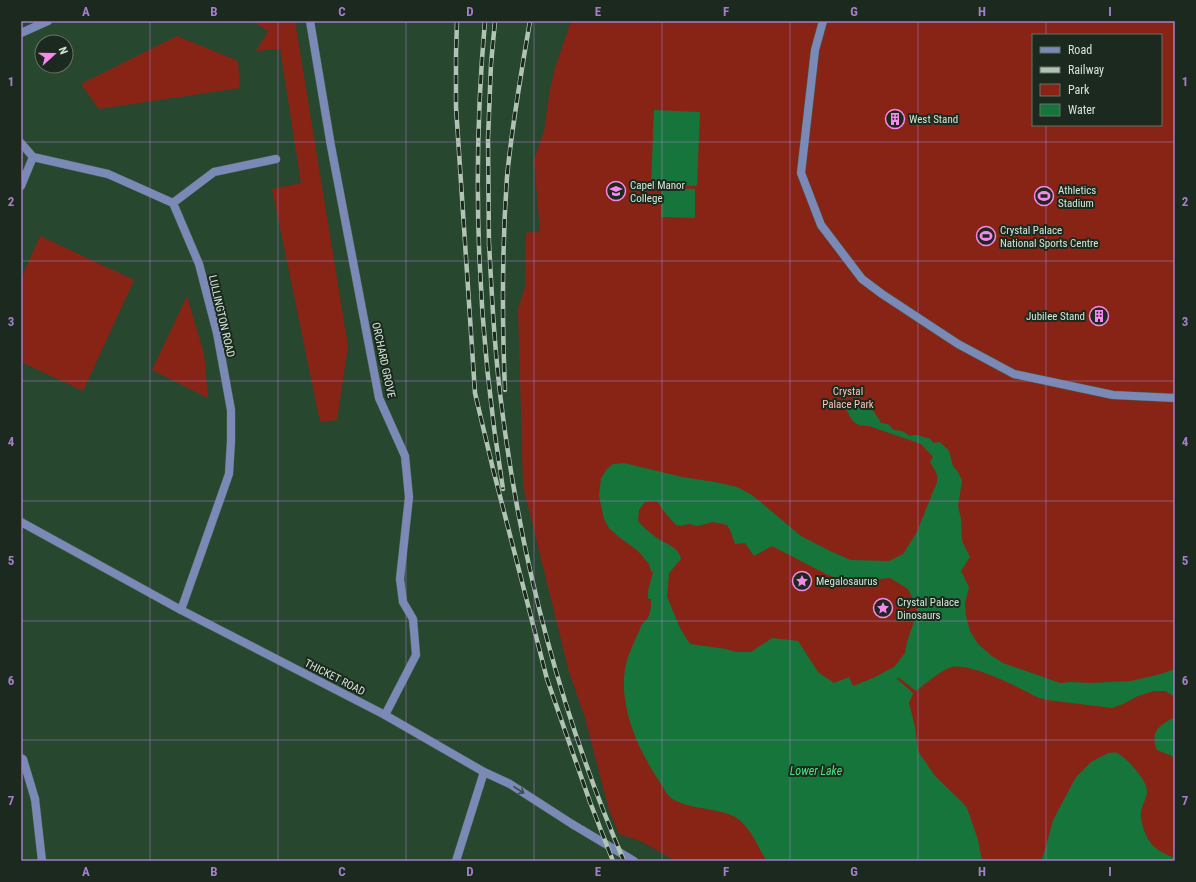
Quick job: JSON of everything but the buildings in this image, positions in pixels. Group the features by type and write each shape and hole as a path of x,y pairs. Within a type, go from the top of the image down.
{"street":[{"path":"21,33 48,21"},
{"name":"ORCHARD GROVE","path":"310,21 330,146 379,398 405,456 409,497 400,580 403,602 413,619 416,655 385,715"},
{"path":"823,21 815,50 801,173 821,225 862,279 882,294 958,344 1014,374 1113,395 1175,398"},
{"path":"21,143 33,157 108,174 173,204 214,172 276,159"},
{"path":"21,186 33,157"},
{"name":"LULLINGTON ROAD","path":"173,204 199,264 217,333 230,410 231,433 229,474 181,610"},
{"name":"THICKET ROAD","path":"21,522 181,610 385,715 484,772 510,784 572,824 634,861"},
{"path":"21,758 23,759 35,799 42,861"},
{"path":"456,861 484,772"}],"green space":[{"path":"252,21 295,21 348,346 337,420 320,422 272,189 301,183 280,49 256,51 268,31"},
{"name":"Crystal Palace Park","path":"571,21 1175,21 1175,861 676,861 640,841 619,834 609,810 585,718 569,672 523,486 518,309 525,287 526,233 540,231 534,160 544,131 550,89 555,68"},
{"path":"177,36 238,61 240,88 99,109 81,84"},
{"path":"40,236 134,280 83,391 21,362 21,279"},
{"path":"187,296 204,354 208,398 152,370"}],"water":[{"path":"654,110 700,112 697,186 651,185"},
{"path":"662,188 695,189 695,218 661,217"},
{"name":"Lower Lake","path":"852,403 855,403 872,410 881,423 888,424 894,430 902,431 910,436 918,435 929,438 934,443 940,442 949,451 953,466 958,472 962,481 958,506 961,519 962,541 970,557 961,571 969,587 965,603 966,616 970,631 978,644 992,656 1003,663 1060,683 1131,681 1175,669 1175,698 1165,691 1154,691 1138,696 1112,708 1039,698 1007,682 968,668 949,668 916,691 898,677 897,679 913,693 909,703 915,727 918,751 935,776 967,808 978,840 982,861 767,861 750,831 735,817 719,811 683,804 675,801 669,796 651,769 637,742 632,728 625,698 625,669 630,652 642,624 645,622 650,613 651,599 648,599 648,591 653,572 651,571 649,564 638,551 609,528 604,519 599,496 601,478 607,469 613,464 624,463 682,477 737,487 752,495 801,536 830,551 851,560 889,561 903,554 917,532 937,481 937,475 930,462 933,457 921,444 869,426 857,424 852,420 846,409","holes":["657,501 676,525 680,526 689,524 698,526 713,522 727,525 735,544 745,543 754,556 772,546 828,575 848,582 890,578 908,589 918,609 905,653 894,667 853,686 849,677 834,683 818,672 798,641 772,638 751,652 736,652 726,649 690,644 681,630 667,597 669,573 681,559 680,555 672,546 654,536 638,521 639,510 645,502"]},
{"path":"1175,717 1175,761 1172,756 1157,750 1154,738 1157,729"},
{"path":"1108,753 1116,753 1121,756 1131,764 1144,781 1147,794 1141,816 1145,834 1154,847 1175,858 1175,861 1041,861 1053,820 1076,777 1091,762"}],"railway":[{"path":"457,21 456,107 475,393 547,679 590,802 613,861"},
{"path":"485,21 478,138 479,256 488,373 494,431 503,489"},
{"path":"489,247 488,139 491,64 495,21"},
{"path":"505,390 503,284 507,177 514,118 530,21"},
{"path":"489,242 500,395 511,474 534,587 548,643 582,753 624,861"}],"place":[{"name":"West Stand","path":"895,119"},
{"name":"Capel Manor College","path":"616,191"},
{"name":"Athletics Stadium","path":"1044,196"},
{"name":"Crystal Palace National Sports Centre","path":"986,236"},
{"name":"Jubilee Stand","path":"1099,316"},
{"name":"Megalosaurus","path":"802,581"},
{"name":"Crystal Palace Dinosaurs","path":"883,608"}]}
